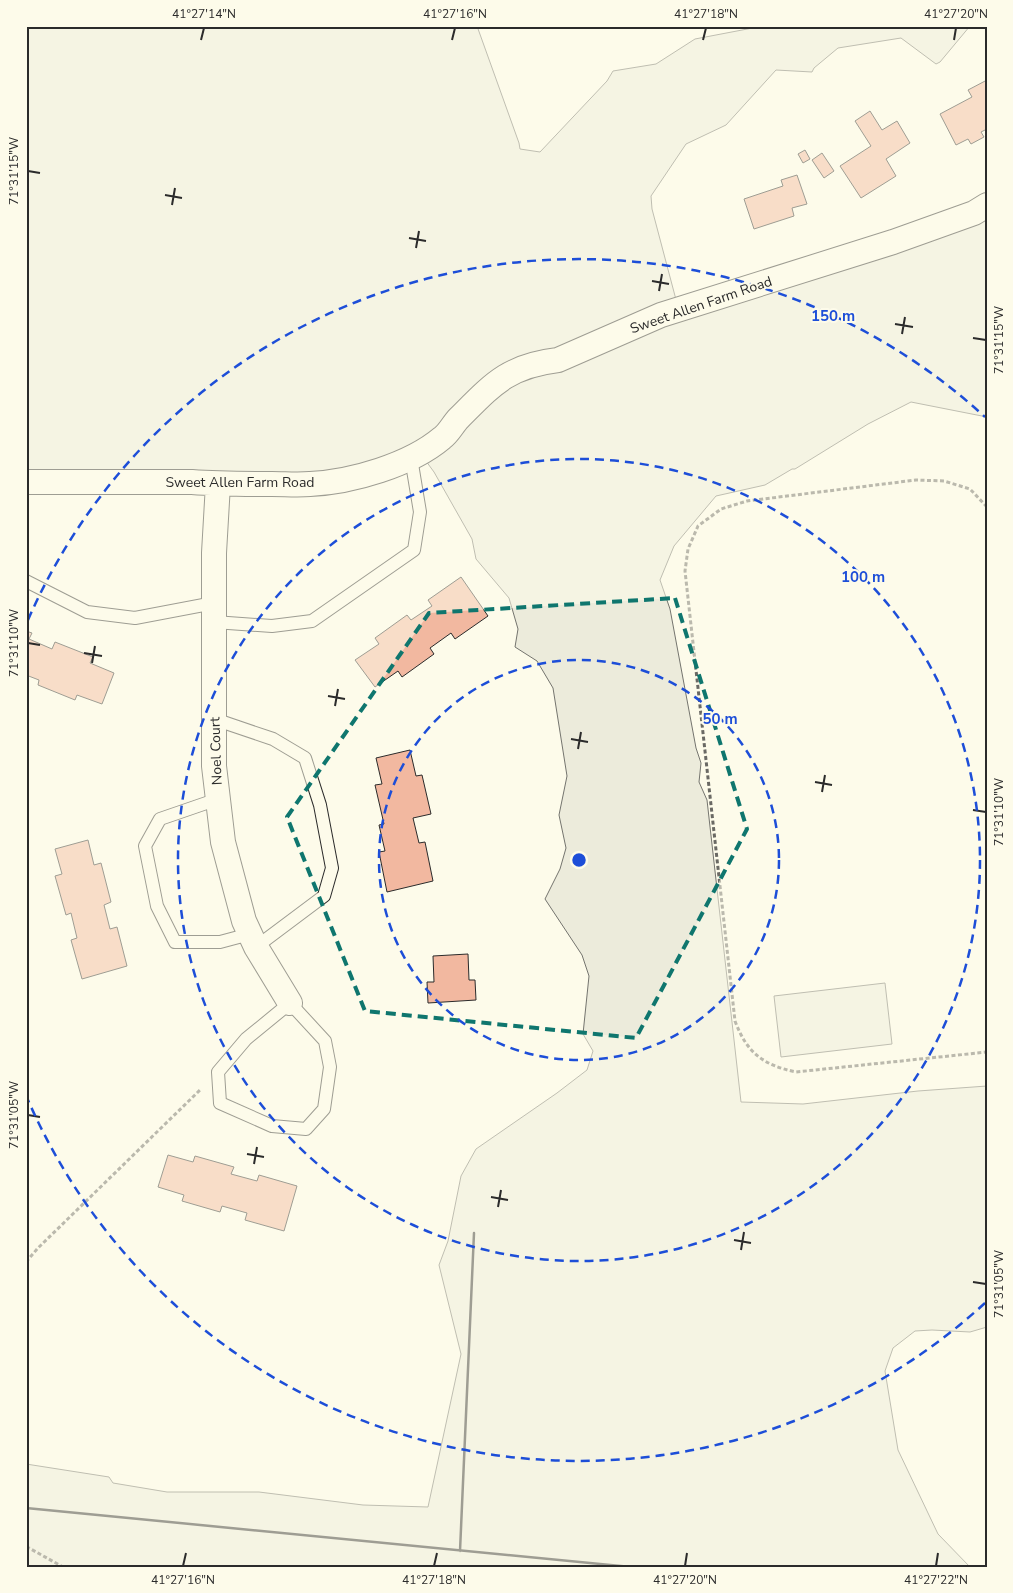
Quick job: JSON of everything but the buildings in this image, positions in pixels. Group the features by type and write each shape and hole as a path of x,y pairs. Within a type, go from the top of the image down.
{"street":[{"name":"Sweet Allen Farm Road","path":"26,482 311,484 351,478 395,466 443,438 496,382 516,370 540,362 558,360 661,315 893,242 974,213 987,205"},
{"name":"Noel Court","path":"218,484 214,553 214,766 223,842 244,921 253,941 290,1003"}],"lane":[{"path":"26,581 88,612 135,618 214,612 272,626 312,621 414,550 420,512 411,458"},
{"path":"214,719 273,739 305,758 320,805 332,868 324,896 253,941 175,942 157,906 145,846 160,819 218,800"},
{"path":"290,1003 325,1040 330,1067 324,1109 306,1129 272,1126 220,1103 218,1072 246,1040 290,1003"}],"path":[{"path":"987,507 970,489 944,481 916,480 747,501 722,509 698,526 688,549 685,571 735,1021 741,1038 757,1056 778,1068 796,1072 987,1052"},
{"path":"26,1262 38,1248 218,1072"},
{"path":"26,1549 29,1548 63,1567"}],"highlighted area":[{"path":"675,598 747,829 636,1038 365,1011 287,817 429,613"}],"shaded area":[{"path":"26,26 477,26 520,149 540,152 607,81 613,71 656,64 695,39 763,26 970,26 940,62 936,64 901,38 838,48 814,68 812,72 776,70 726,125 686,144 651,196 652,209 679,311 987,210 987,417 911,402 868,424 795,469 765,485 716,496 674,546 660,580 670,609 696,748 701,763 699,782 707,800 741,1102 803,1104 918,1091 987,1086 987,1327 970,1332 915,1331 893,1348 885,1371 898,1450 938,1534 970,1567 26,1567 26,1464 109,1477 113,1483 167,1492 259,1492 363,1505 428,1507 461,1354 439,1265 448,1241 461,1176 476,1149 587,1070 593,1051 583,1034 589,976 582,955 545,899 560,869 566,848 559,815 567,776 553,688 537,661 515,647 518,629 509,598 476,559 472,539 434,472 423,457 362,478 26,484"},
{"path":"885,983 892,1044 781,1057 774,996"}],"wall":[{"path":"460,1551 474,1233"},
{"path":"26,1508 631,1567"}]}
